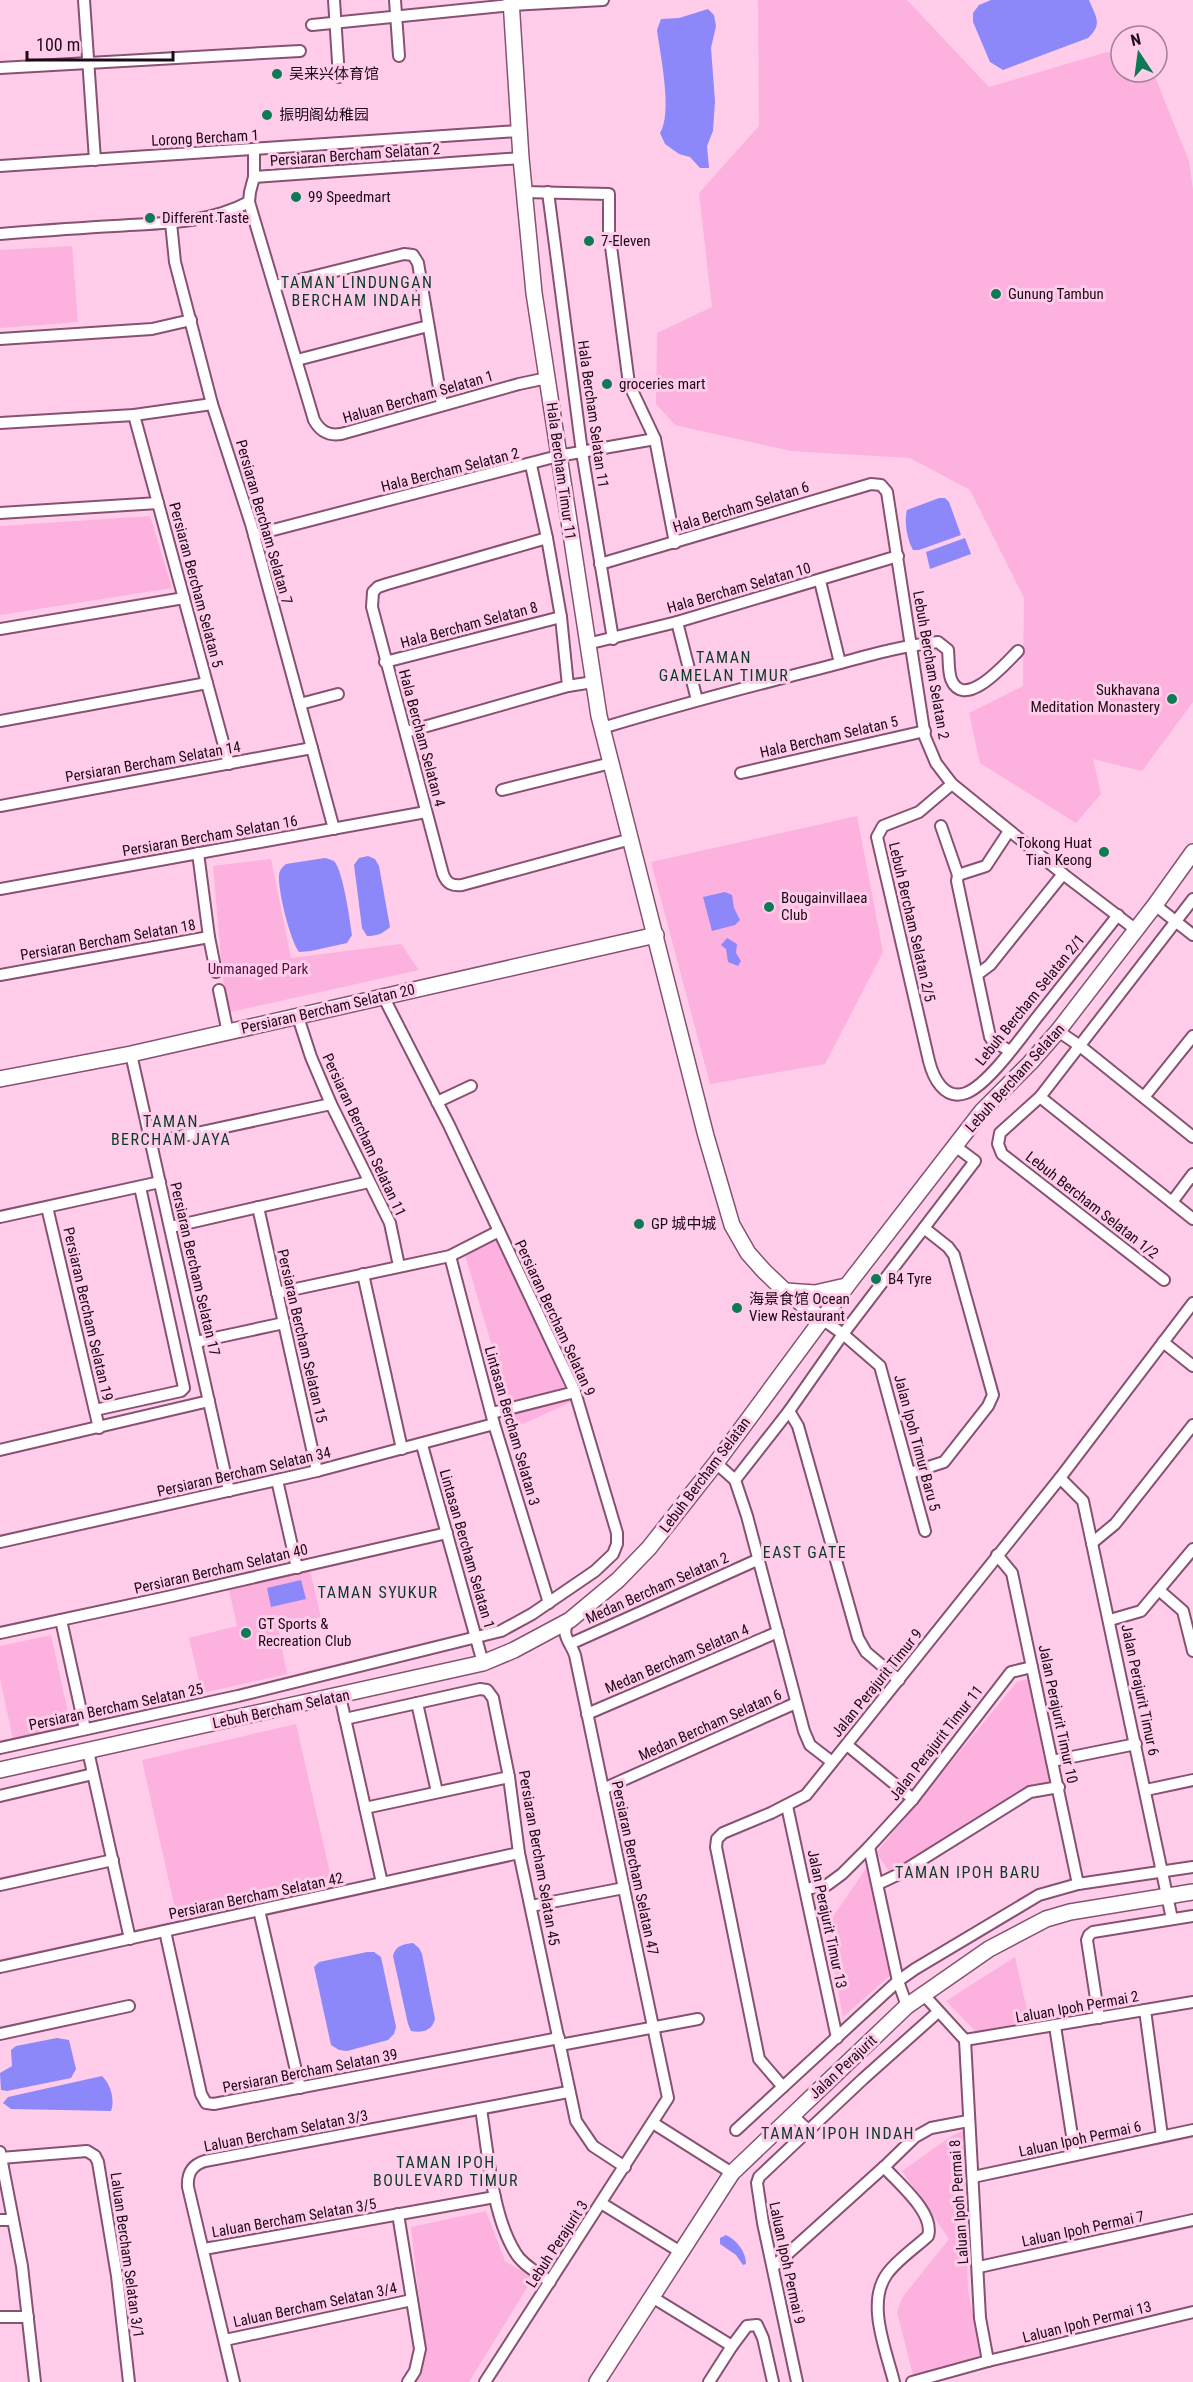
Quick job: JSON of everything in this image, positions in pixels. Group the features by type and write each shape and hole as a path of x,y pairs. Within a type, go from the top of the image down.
{"street":[{"path":"84,0 95,160"},
{"path":"334,0 339,77"},
{"path":"395,0 399,56"},
{"path":"312,25 397,16 459,5 603,0"},
{"name":"Hala Bercham Timur 11","path":"511,2 521,158 534,292 587,644 602,728 727,1209 748,1253 785,1291 822,1319"},
{"path":"0,68 300,51"},
{"name":"Lorong Bercham 1","path":"0,166 254,151 519,131"},
{"path":"254,151 254,177"},
{"name":"Persiaran Bercham Selatan 2","path":"249,202 249,192 254,177 521,158"},
{"path":"524,192 609,194 609,231 629,384 655,439 675,543"},
{"name":"Hala Bercham Selatan 11","path":"549,192 582,452 613,639"},
{"path":"0,234 171,223 220,215 249,202"},
{"name":"Haluan Bercham Selatan 1","path":"249,202 314,420 317,426 328,434 341,434 547,378"},
{"name":"Persiaran Bercham Selatan 7","path":"171,223 175,262 212,404 254,535 334,829"},
{"path":"275,286 408,253 416,258 442,405"},
{"path":"0,339 153,329 191,320"},
{"path":"297,360 428,326"},
{"path":"0,423 134,415 212,404"},
{"name":"Persiaran Bercham Selatan 5","path":"134,415 229,764"},
{"name":"Hala Bercham Selatan 2","path":"254,535 531,465 558,456 655,439"},
{"path":"531,465 548,538 561,617 566,688"},
{"name":"Hala Bercham Selatan 6","path":"600,564 871,484 881,485 887,492"},
{"name":"Lebuh Bercham Selatan 2","path":"887,492 925,731 936,763 952,784 1135,929"},
{"path":"0,513 158,503"},
{"name":"Hala Bercham Selatan 4","path":"548,538 378,587 371,599 443,874 446,882 453,886 462,885 632,839"},
{"name":"Hala Bercham Selatan 10","path":"587,644 677,622 898,556"},
{"path":"820,581 840,663"},
{"path":"0,629 184,598"},
{"name":"Hala Bercham Selatan 8","path":"386,662 561,617"},
{"path":"677,622 697,700"},
{"path":"602,728 697,700 840,663 938,642 948,650 951,678 955,686 963,691 972,690 990,678 1018,651"},
{"path":"406,732 593,682"},
{"path":"0,721 207,683"},
{"path":"300,704 338,694"},
{"name":"Hala Bercham Selatan 5","path":"741,772 925,731"},
{"name":"Persiaran Bercham Selatan 14","path":"0,806 312,748"},
{"path":"502,790 611,764"},
{"name":"Lebuh Bercham Selatan 2/5","path":"952,784 919,812 883,826 878,837 932,1070 935,1079 943,1089 957,1095"},
{"name":"Persiaran Bercham Selatan 16","path":"0,889 426,812"},
{"path":"941,826 958,875 957,881 990,1037 1010,1051"},
{"path":"958,875 986,866 1009,831"},
{"name":"Lebuh Bercham Selatan","path":"0,1770 483,1663 546,1634 570,1620 618,1580 649,1548 716,1463 846,1286 982,1111 1058,1031 1193,852"},
{"name":"Persiaran Bercham Selatan 18","path":"0,975 209,937 198,853"},
{"path":"978,974 990,965 1063,874"},
{"path":"1193,899 1040,1097 1193,1219"},
{"path":"1155,905 1193,934"},
{"name":"Lebuh Bercham Selatan 2/1","path":"957,1095 966,1093 975,1087 1010,1051 1118,915"},
{"name":"Persiaran Bercham Selatan 20","path":"0,1079 228,1033 656,935"},
{"path":"209,937 216,972"},
{"path":"219,990 228,1033"},
{"name":"Persiaran Bercham Selatan 9","path":"238,1696 501,1631 549,1603 595,1571 613,1554 617,1544 617,1533 575,1392 437,1102 383,996"},
{"name":"Persiaran Bercham Selatan 11","path":"298,1017 311,1057 331,1104 390,1223 399,1266"},
{"path":"1058,1031 1144,1096 1193,1137"},
{"path":"1144,1096 1193,1036"},
{"name":"Persiaran Bercham Selatan 17","path":"131,1054 229,1491"},
{"path":"437,1102 471,1086"},
{"name":"Lebuh Bercham Selatan 1/2","path":"1040,1097 1000,1133 998,1144 1002,1154 1164,1280"},
{"path":"151,1143 331,1104"},
{"path":"735,1480 975,1161 955,1146"},
{"path":"1172,1202 1193,1174"},
{"path":"0,1217 160,1182"},
{"path":"171,1227 369,1182"},
{"path":"95,1410 182,1390 184,1385 140,1187"},
{"name":"Persiaran Bercham Selatan 19","path":"47,1207 99,1428"},
{"name":"Persiaran Bercham Selatan 15","path":"258,1207 317,1471"},
{"path":"910,1473 943,1464 988,1406 993,1395 956,1262 948,1247 924,1228"},
{"path":"277,1293 450,1256 499,1231"},
{"name":"Lintasan Bercham Selatan 3","path":"450,1256 493,1419 549,1603"},
{"path":"363,1274 402,1449"},
{"path":"785,1291 815,1293 846,1286"},
{"name":"Jalan Perajurit Timur 9","path":"783,2087 759,2060 716,1843 723,1833 787,1806 806,1795 1060,1478 1193,1303"},
{"name":"Jalan Ipoh Timur Baru 5","path":"822,1319 880,1366 925,1531"},
{"path":"196,1342 284,1323"},
{"path":"1163,1342 1193,1366"},
{"path":"178,1361 199,1356"},
{"name":"Persiaran Bercham Selatan 34","path":"0,1542 317,1471 422,1444 575,1392"},
{"path":"0,1450 210,1401"},
{"path":"789,1411 798,1426 858,1638 866,1653 899,1680"},
{"path":"1092,1543 1115,1524 1193,1425"},
{"name":"Lintasan Bercham Selatan 1","path":"422,1444 483,1663"},
{"path":"716,1463 735,1480 747,1516 796,1703 810,1745 832,1761"},
{"name":"Jalan Perajurit Timur 6","path":"1060,1478 1081,1497 1110,1620 1172,1919"},
{"path":"277,1480 297,1568"},
{"name":"Persiaran Bercham Selatan 40","path":"0,1633 447,1533"},
{"path":"1110,1620 1139,1613 1160,1591 1193,1549"},
{"name":"Jalan Perajurit Timur 10","path":"997,1555 1012,1573 1078,1884"},
{"name":"Medan Bercham Selatan 2","path":"568,1641 757,1560"},
{"path":"1160,1591 1183,1611 1193,1651"},
{"path":"61,1620 85,1730"},
{"name":"Persiaran Bercham Selatan 47","path":"570,1620 565,1626 568,1641 575,1655 668,2098 653,2123"},
{"name":"Medan Bercham Selatan 4","path":"587,1714 778,1632"},
{"path":"546,1634 560,1634 568,1641"},
{"name":"Jalan Perajurit Timur 11","path":"806,1889 827,1885 842,1874 913,1799 1011,1672 1032,1667"},
{"name":"Persiaran Bercham Selatan 45","path":"417,1703 483,1689 490,1694 495,1703 509,1777 519,1853 576,2121 593,2146 625,2167"},
{"name":"Persiaran Bercham Selatan 25","path":"1,1745 85,1730 238,1696"},
{"path":"340,1696 381,1883"},
{"path":"345,1719 417,1703 437,1792"},
{"name":"Medan Bercham Selatan 6","path":"603,1789 796,1703"},
{"path":"1052,1761 1136,1744"},
{"path":"847,1745 913,1799"},
{"path":"88,1751 130,1939"},
{"path":"0,1796 93,1774"},
{"path":"365,1808 509,1777"},
{"path":"1146,1790 1193,1780"},
{"path":"878,1884 897,1875 1030,1792 1059,1787"},
{"name":"Jalan Perajurit Timur 13","path":"787,1806 837,2038"},
{"path":"869,1847 898,1982 907,2006"},
{"name":"Persiaran Bercham Selatan 42","path":"0,1967 519,1853"},
{"path":"0,1885 113,1860"},
{"path":"736,2130 898,1982 915,1969 1039,1895 1078,1884 1193,1867"},
{"path":"531,1906 624,1888"},
{"name":"Jalan Perajurit","path":"597,2382 679,2251 732,2173 907,2006 988,1949 1046,1919 1070,1912 1193,1892"},
{"path":"259,1910 300,2088"},
{"path":"1099,2018 1089,1935 1094,1932 1193,1916"},
{"name":"Persiaran Bercham Selatan 39","path":"165,1931 203,2100 207,2103 214,2104 698,2019"},
{"path":"923,1994 965,2040"},
{"name":"Laluan Ipoh Permai 2","path":"965,2040 1193,2002"},
{"path":"0,2034 129,2006"},
{"path":"1145,2010 1162,2136"},
{"name":"Laluan Ipoh Permai 9","path":"796,2382 759,2204 757,2183 759,2177 938,2012"},
{"path":"1055,2026 1075,2155"},
{"name":"Laluan Ipoh Permai 8","path":"965,2040 981,2318 988,2361"},
{"name":"Laluan Bercham Selatan 3/3","path":"234,2382 188,2187 189,2173 198,2163 568,2092"},
{"path":"481,2109 495,2197 515,2254 550,2282"},
{"path":"792,2115 808,2131"},
{"path":"773,2267 884,2168 915,2137 931,2128 968,2121"},
{"path":"653,2123 732,2173"},
{"name":"Lebuh Perajurit 3","path":"485,2382 653,2123"},
{"name":"Laluan Ipoh Permai 6","path":"973,2177 1193,2130"},
{"name":"Laluan Bercham Selatan 3/1","path":"1,2155 87,2151 98,2162 117,2276 129,2382"},
{"path":"1,2155 22,2266 35,2382"},
{"path":"884,2168 924,2212 930,2229 928,2236 888,2273 880,2286 877,2298 878,2313 894,2382"},
{"name":"Laluan Bercham Selatan 3/5","path":"204,2249 495,2197"},
{"path":"601,2203 679,2251"},
{"path":"398,2214 420,2349 415,2371 408,2382"},
{"path":"0,2220 13,2220"},
{"name":"Laluan Ipoh Permai 7","path":"979,2267 1193,2220"},
{"path":"652,2297 732,2346"},
{"name":"Laluan Bercham Selatan 3/4","path":"225,2340 412,2300"},
{"name":"Laluan Ipoh Permai 13","path":"988,2361 1193,2312"},
{"path":"0,2317 28,2317"},
{"path":"709,2382 747,2326 757,2325 763,2338 773,2382"},
{"path":"912,2382 988,2361"}],"green space":[{"name":"Gunung Tambun","path":"758,0 907,0 989,87 1107,52 1109,53 1109,84 1158,84 1189,161 1193,190 1193,702 1142,771 1093,759 1101,794 1076,823 980,763 969,713 1023,686 1024,598 970,490 910,458 791,451 675,425 656,404 657,333 712,307 699,193 759,126"},
{"path":"72,246 78,322 0,328 0,250"},
{"path":"150,516 172,588 0,615 0,526"},
{"name":"Bougainvillaea Club","path":"857,816 883,952 825,1064 710,1084 651,862"},
{"name":"Unmanaged Park","path":"271,859 291,958 401,944 419,970 226,1013 213,866"},
{"path":"496,1235 571,1402 516,1427 465,1255"},
{"name":"GT Sports & Recreation Club","path":"310,1571 321,1617 278,1627 287,1674 202,1693 189,1638 237,1626 229,1590"},
{"path":"51,1635 71,1726 13,1739 0,1679 0,1646"},
{"path":"1031,1678 1054,1781 1017,1794 891,1874 876,1853 1017,1682"},
{"path":"296,1724 331,1877 176,1913 142,1760"},
{"path":"867,1867 893,1973 843,2017 826,1927"},
{"path":"1015,1957 1030,2023 980,2036 946,2001"},
{"path":"963,2131 968,2291 981,2355 914,2379 897,2312 902,2298 949,2239 902,2171 953,2135"},
{"path":"486,2211 505,2261 533,2278 469,2382 416,2382 425,2353 411,2227"}],"shaded area":[{"path":"991,0 1089,0 1097,24 1088,38 1003,70 990,62 973,22 973,13 979,5"},
{"path":"708,9 714,15 716,26 711,48 715,101 713,131 707,146 709,168 700,168 690,157 679,154 665,144 660,133 664,124 666,98 657,30 661,19 679,18"},
{"path":"939,498 945,498 949,502 961,535 913,550 907,530 907,510"},
{"path":"965,538 971,554 930,569 926,552"},
{"path":"368,856 375,859 379,866 390,927 374,936 367,936 362,928 354,865 359,858"},
{"path":"325,858 334,861 340,874 352,935 347,943 299,952 285,915 280,893 280,872 286,864"},
{"path":"725,892 732,895 734,908 740,920 735,925 712,931 703,897"},
{"path":"727,938 737,944 736,953 741,961 738,966 728,962 726,949 721,945"},
{"path":"301,1580 306,1599 271,1607 267,1588"},
{"path":"413,1943 422,1954 435,2019 429,2029 419,2032 411,2031 408,2024 393,1956 400,1946"},
{"path":"374,1952 381,1957 396,2027 394,2034 388,2040 347,2051 339,2050 331,2045 314,1967 319,1962"},
{"path":"57,2038 69,2040 76,2069 71,2078 7,2091 1,2090 0,2073 12,2066 11,2050 16,2046"},
{"path":"102,2076 108,2083 111,2093 113,2102 111,2111 11,2109 3,2103 8,2097"},
{"path":"726,2235 740,2247 746,2264 743,2265 736,2255 720,2244 720,2238"}],"place":[{"name":"吴来兴体育馆","path":"277,74"},
{"name":"振明阁幼稚园","path":"267,115"},
{"name":"99 Speedmart","path":"296,197"},
{"name":"Different Taste","path":"150,218"},
{"name":"7-Eleven","path":"589,241"},
{"name":"Gunung Tambun","path":"996,294"},
{"name":"groceries mart","path":"607,384"},
{"name":"Sukhavana Meditation Monastery","path":"1172,699"},
{"name":"Tokong Huat Tian Keong","path":"1104,852"},
{"name":"Bougainvillaea Club","path":"769,907"},
{"name":"GP 城中城","path":"639,1224"},
{"name":"B4 Tyre","path":"876,1279"},
{"name":"海景食馆 Ocean View Restaurant","path":"737,1308"},
{"name":"GT Sports & Recreation Club","path":"246,1633"}],"district":[{"name":"TAMAN LINDUNGAN BERCHAM INDAH","path":"357,291"},
{"name":"TAMAN GAMELAN TIMUR","path":"724,666"},
{"name":"TAMAN BERCHAM JAYA","path":"171,1130"},
{"name":"EAST GATE","path":"805,1552"},
{"name":"TAMAN SYUKUR","path":"378,1592"},
{"name":"TAMAN IPOH BARU","path":"968,1872"},
{"name":"TAMAN IPOH INDAH","path":"838,2133"},
{"name":"TAMAN IPOH BOULEVARD TIMUR","path":"446,2171"}]}
